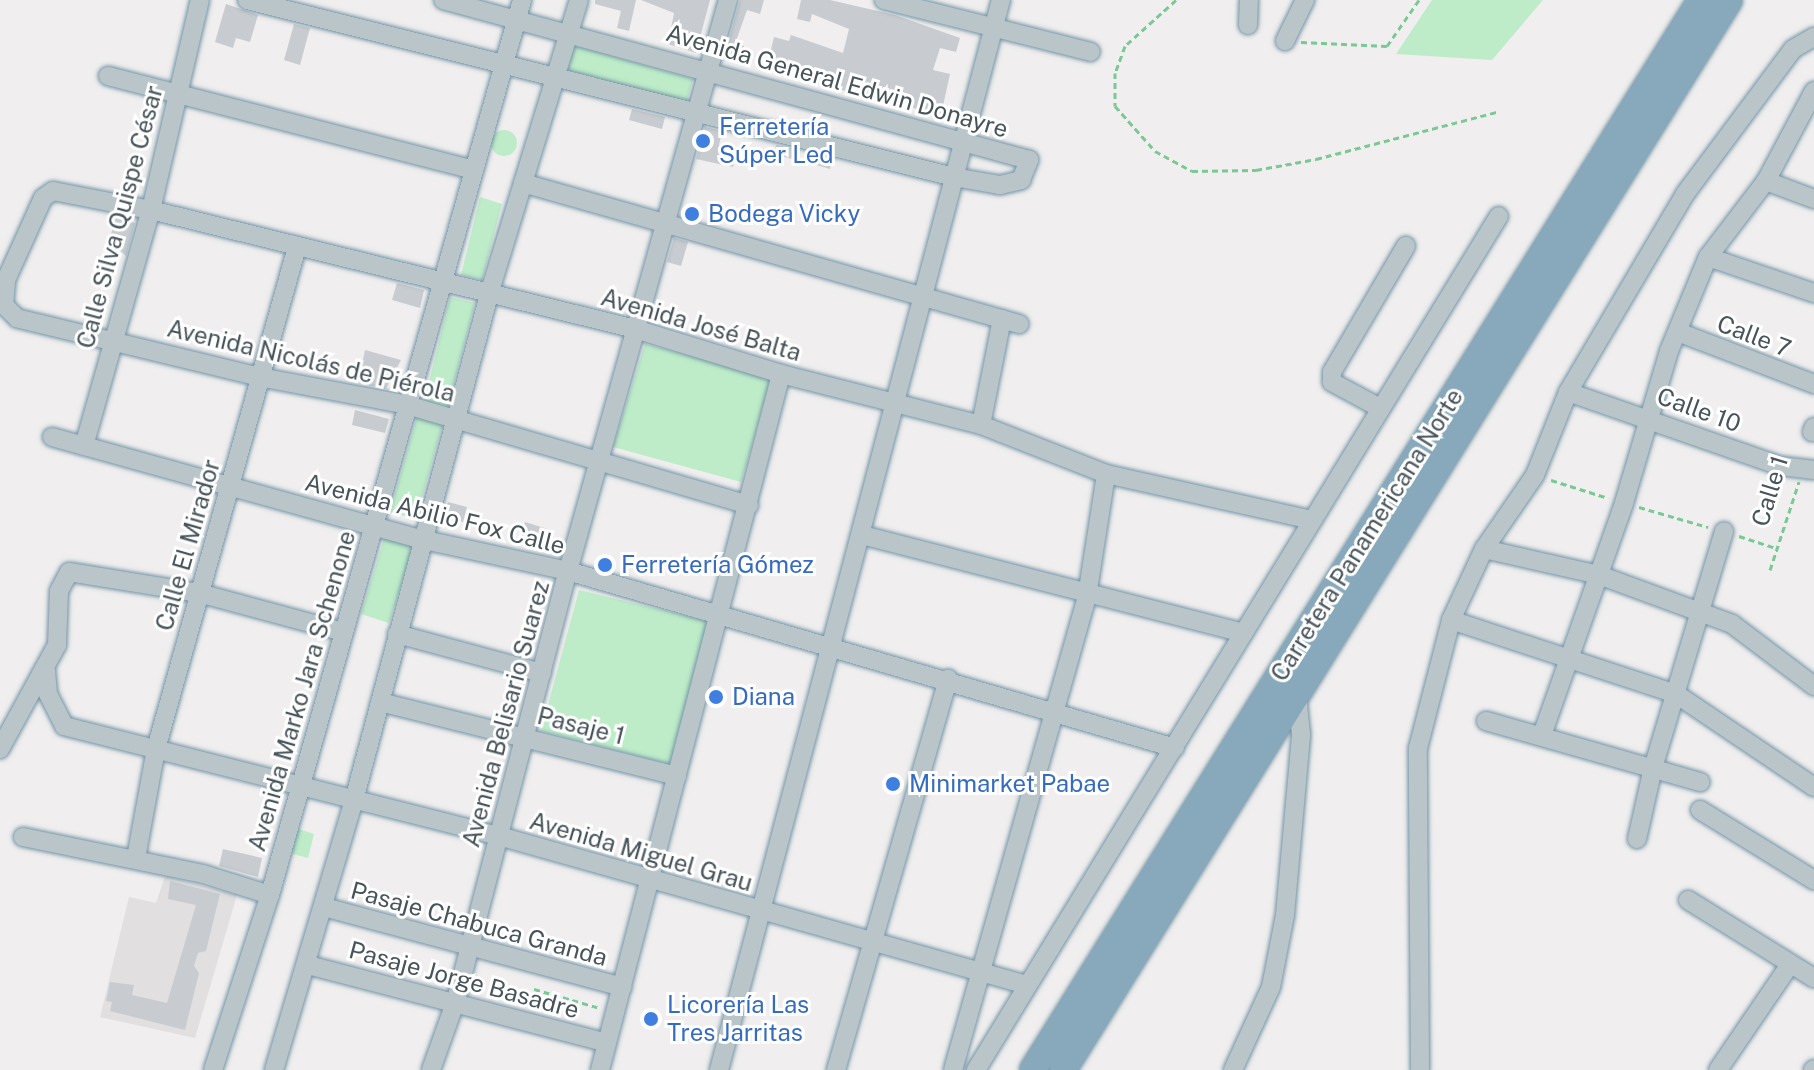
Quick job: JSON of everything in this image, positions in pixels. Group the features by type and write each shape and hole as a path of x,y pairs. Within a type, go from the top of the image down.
{"highway":[{"name":"Carretera Panamericana Norte","path":"1033,1070 1701,0"},
{"name":"Carretera Panamericana Norte","path":"1063,1070 1729,0"}],"street":[{"name":"Calle Silva Quispe César","path":"84,446 112,338 151,210 200,0"},
{"name":"Avenida General Edwin Donayre","path":"247,0 954,177 1000,185 1021,180 1029,160 569,31 520,8 443,0"},
{"path":"274,1070 308,965 354,800 420,539 490,291 579,0"},
{"name":"Avenida Belisario Suarez","path":"431,1070 456,1000 568,571 705,69 728,0"},
{"path":"884,0 993,31 1091,52"},
{"path":"719,1070 834,646 1001,0"},
{"path":"1248,25 1249,0"},
{"path":"1285,41 1305,0"},
{"name":"Avenida Marko Jara Schenone","path":"220,1068 520,8"},
{"path":"1420,1070 1418,748 1451,620 1484,549 1535,475 1568,392 1685,194 1793,49 1814,37"},
{"path":"108,76 473,170"},
{"path":"1542,735 1624,503 1678,332 1708,257 1766,181 1814,91"},
{"path":"1766,181 1814,199"},
{"path":"523,183 1010,321 981,425"},
{"name":"Avenida Nicolás de Piérola","path":"70,195 53,191 43,198 6,280 4,305 17,318 112,338 260,377 408,405 749,505"},
{"name":"Avenida José Balta","path":"70,195 151,210 442,283 490,291 635,329 781,374 981,425 1106,474 1312,520"},
{"path":"976,1070 1499,216"},
{"path":"1380,408 1332,382 1332,372 1406,246"},
{"name":"Calle El Mirador","path":"136,858 156,749 297,247"},
{"path":"1708,257 1814,293"},
{"name":"Calle 7","path":"1678,332 1814,384"},
{"path":"600,1070 781,374"},
{"name":"Calle 10","path":"1568,392 1651,418 1781,466 1808,470"},
{"name":"Avenida Abilio Fox Calle","path":"52,437 420,539 568,571 948,679 1175,748"},
{"path":"953,1070 1087,596 1106,474"},
{"path":"1637,839 1653,768 1724,531"},
{"path":"862,535 1087,596 1244,633"},
{"path":"1484,549 1599,575 1732,624 1814,686"},
{"path":"0,749 46,671 57,645 59,591 69,572 199,593 344,632"},
{"path":"1451,620 1676,694 1814,787"},
{"path":"397,634 542,673"},
{"name":"Avenida Miguel Grau","path":"46,671 48,694 64,726 499,836 1027,985"},
{"path":"836,1070 948,679"},
{"path":"1233,1070 1271,987 1285,915 1301,735 1297,694"},
{"name":"Pasaje 1","path":"380,702 677,776"},
{"path":"1486,721 1700,782"},
{"path":"1700,810 1814,880"},
{"path":"23,837 136,858 270,895"},
{"path":"1688,900 1789,966 1814,978"},
{"name":"Pasaje Chabuca Granda","path":"324,907 622,987"},
{"name":"Pasaje Jorge Basadre","path":"308,965 456,1000 607,1043"},
{"path":"1718,1070 1789,966"}],"path":[{"path":"1176,0 1125,46 1115,73 1115,106 1155,151 1192,171 1256,170 1316,159 1497,112"},
{"path":"1285,41 1387,46 1419,0"},
{"name":"Calle 1","path":"1770,570 1808,470"},
{"path":"1535,475 1777,548"},
{"path":"534,989 605,1009"}],"shaded area":[{"path":"165,876 237,895 195,1038 100,1017 129,897 156,903"}],"green space":[{"path":"1432,0 1543,0 1492,60 1396,54"},
{"path":"570,44 693,79 686,104 563,69"},
{"path":"504,130 513,134 517,143 513,152 504,156 495,152 491,143 495,134"},
{"path":"480,197 502,204 482,280 461,275"},
{"path":"450,297 475,303 446,413 423,406"},
{"path":"645,344 772,377 741,482 613,447"},
{"path":"417,416 443,423 416,519 390,512"},
{"path":"386,532 415,541 389,623 361,614"},
{"path":"579,590 708,621 672,765 541,731"},
{"path":"296,828 314,834 308,858 289,853"}],"building":[{"path":"595,0 636,0 629,31 617,28 621,11 595,4"},
{"path":"641,0 710,0 696,53 668,44 674,13"},
{"path":"740,0 764,0 760,14 747,10 735,44 744,46 739,61 724,57"},
{"path":"801,0 830,0 895,15 960,38 956,52 940,48 933,70 950,74 941,115 766,71 774,37 789,41 791,35 843,53 849,29 812,14 810,22 797,19"},
{"path":"226,4 258,15 250,42 236,38 233,48 215,42"},
{"path":"294,24 310,28 300,65 284,60"},
{"path":"632,109 665,117 662,129 629,120"},
{"path":"705,127 722,131 719,145 737,149 733,167 696,159"},
{"path":"776,145 794,149 792,159 774,154"},
{"path":"815,155 832,159 830,169 813,164"},
{"path":"116,216 135,223 126,256 109,241"},
{"path":"674,238 688,242 681,266 667,262"},
{"path":"397,283 424,290 420,308 392,300"},
{"path":"365,350 401,360 386,389 358,383"},
{"path":"355,410 389,419 385,433 352,425"},
{"path":"448,502 467,507 463,522 444,516"},
{"path":"525,522 551,530 547,546 521,538"},
{"path":"223,849 262,858 258,877 219,866"},
{"path":"170,881 220,894 206,951 198,953 194,966 199,973 185,1030 110,1011 112,1002 106,1001 110,982 134,985 132,995 167,1003 196,905 168,899"}],"place":[{"name":"Ferretería Súper Led","path":"703,141"},
{"name":"Bodega Vicky","path":"692,214"},
{"name":"Ferretería Gómez","path":"605,565"},
{"name":"Diana","path":"716,697"},
{"name":"Minimarket Pabae","path":"893,784"},
{"name":"Licorería Las Tres Jarritas","path":"651,1019"}]}
